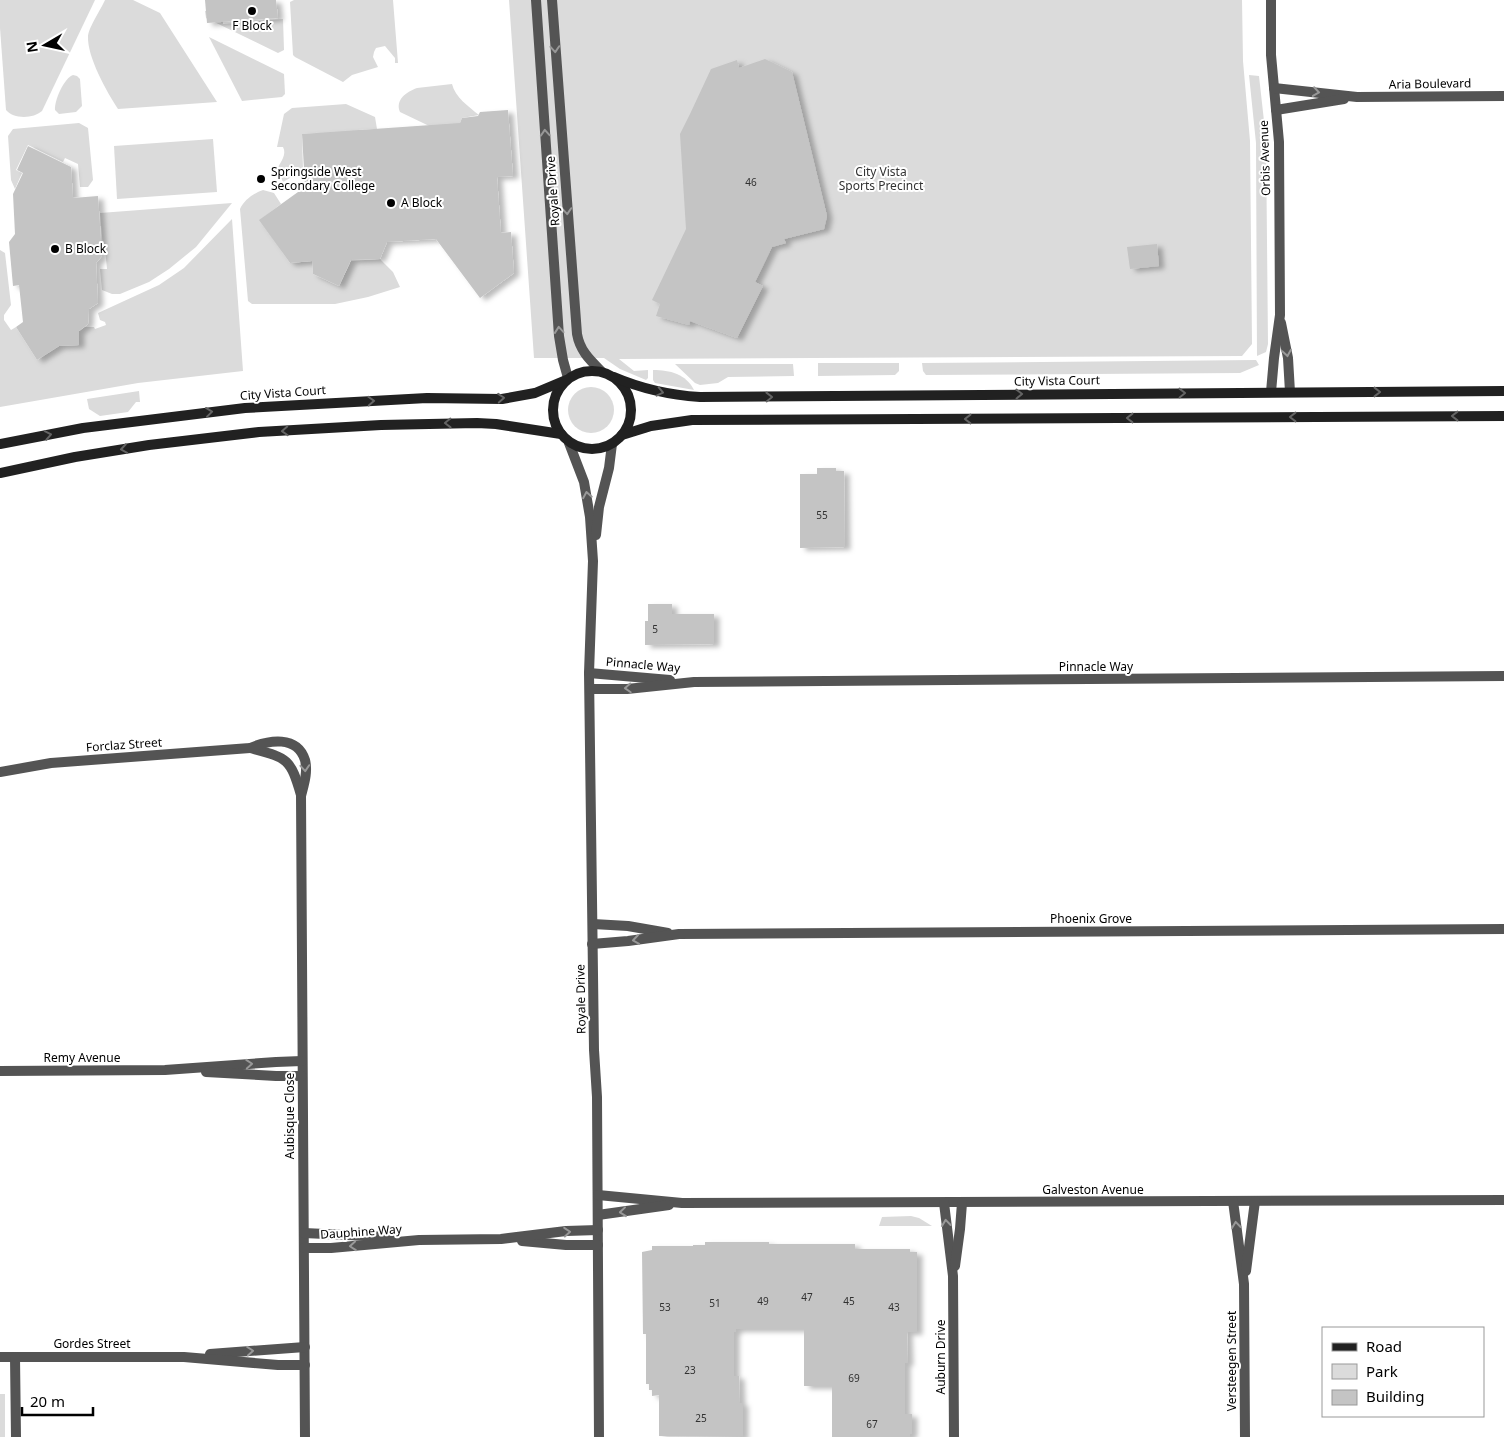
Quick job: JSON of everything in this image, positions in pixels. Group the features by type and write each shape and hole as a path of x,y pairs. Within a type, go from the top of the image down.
{"street":[{"name":"Royale Drive","path":"536,0 559,336 567,379"},
{"name":"Royale Drive","path":"552,0 577,334 579,343 587,357 602,372"},
{"name":"Orbis Avenue","path":"1271,0 1271,55 1279,142 1280,315 1271,392"},
{"name":"Aria Boulevard","path":"1274,88 1357,97 1504,96"},
{"name":"Aria Boulevard","path":"1276,110 1357,97"},
{"name":"Orbis Avenue","path":"1280,315 1288,358 1290,392"},
{"path":"569,443 591,449 602,448 612,444 622,435 629,424 630,398 623,386 614,377 602,372 589,370 577,373 567,379 558,389 552,412 555,424 569,443 584,482 590,518 593,561"},
{"name":"City Vista Court","path":"614,377 637,387 674,395 700,397 1504,391"},
{"name":"City Vista Court","path":"0,444 83,428 245,408 427,398 502,399 535,393 567,379"},
{"path":"622,435 651,426 692,420 1504,416"},
{"path":"0,472 149,445 258,432 381,425 477,423 561,434"},
{"path":"593,561 599,507 609,468 612,444"},
{"name":"Royale Drive","path":"593,561 589,673 592,944 598,1195 599,1437"},
{"name":"Pinnacle Way","path":"589,673 694,682"},
{"name":"Pinnacle Way","path":"590,689 694,682 1502,677"},
{"name":"Forclaz Street","path":"0,772 51,763 250,748 272,741 292,744"},
{"name":"Aubisque Close","path":"292,744 301,752 305,761 306,774 301,796 306,1437"},
{"name":"Forclaz Street","path":"250,748 283,758"},
{"name":"Aubisque Close","path":"283,758 295,774 301,796"},
{"name":"Phoenix Grove","path":"592,924 628,926 679,934"},
{"name":"Phoenix Grove","path":"592,944 679,934 1504,928"},
{"name":"Remy Avenue","path":"165,1070 276,1062 302,1062"},
{"name":"Remy Avenue","path":"0,1071 165,1070 302,1076"},
{"name":"Galveston Avenue","path":"598,1195 682,1203 1504,1200"},
{"name":"Versteegen Street","path":"1233,1201 1244,1284 1245,1437"},
{"name":"Versteegen Street","path":"1244,1284 1255,1201"},
{"name":"Galveston Avenue","path":"598,1215 682,1203"},
{"name":"Auburn Drive","path":"944,1203 953,1276 954,1437"},
{"name":"Auburn Drive","path":"953,1276 962,1203"},
{"name":"Dauphine Way","path":"501,1239 566,1231 598,1230"},
{"name":"Dauphine Way","path":"304,1233 330,1233 419,1240"},
{"name":"Dauphine Way","path":"304,1248 331,1248 419,1240 501,1239 566,1245 598,1245"},
{"name":"Gordes Street","path":"0,1357 184,1356 305,1347"},
{"name":"Gordes Street","path":"184,1356 278,1365 305,1365"},
{"path":"16,1357 16,1437"}],"green space":[{"path":"0,0 95,0 42,111 28,117 13,115 6,110 0,28"},
{"path":"105,0 133,0 160,13 217,102 118,109 98,74 91,54 88,36"},
{"path":"294,0 393,0 398,63 395,63 395,58 385,46 376,48 373,57 378,67 352,75 343,82 295,57 293,55 290,2"},
{"name":"City Vista Sports Precinct","path":"509,0 1242,0 1243,61 1250,141 1252,344 1242,356 619,359 634,371 648,370 648,378 646,380 620,369 604,358 534,358"},
{"path":"223,9 223,24 283,19 284,50 278,53 206,18 205,11"},
{"path":"209,37 284,74 285,94 282,97 242,101"},
{"path":"73,75 80,79 82,106 76,112 59,114 55,110 58,96 66,80"},
{"path":"1249,75 1259,76 1266,139 1268,344 1266,352 1257,356 1256,143"},
{"path":"452,84 459,97 479,115 462,118 460,123 446,134 400,112 400,100 409,92 417,88"},
{"path":"346,104 375,117 377,129 359,130 359,134 302,134 303,169 283,182 277,169 283,158 284,150 283,147 277,147 284,114 292,108"},
{"path":"79,123 88,128 93,180 88,187 80,187 78,164 65,158 63,162 28,145 16,170 22,173 15,189 11,180 8,136 13,129"},
{"path":"213,139 217,192 117,199 114,146"},
{"path":"263,190 274,193 281,204 260,220 290,263 312,261 313,274 339,286 351,261 380,259 393,272 400,287 368,297 335,304 252,304 248,301 240,209 250,197"},
{"path":"232,203 196,247 169,269 149,282 120,294 112,294 102,290 100,269 107,269 100,213"},
{"path":"232,219 243,371 138,383 0,407 0,250 5,253 11,305 4,315 4,320 11,330 16,327 37,360 59,346 79,345 79,331 85,327 94,327 95,329 106,325 105,322 100,320 98,313 159,285 184,268"},
{"path":"1256,360 1259,365 1240,373 926,375 923,371 922,363"},
{"path":"818,363 899,363 899,371 895,375 818,376"},
{"path":"675,364 793,364 794,376 728,377 718,383 700,385 695,383"},
{"path":"653,370 677,374 687,380 694,390 655,383 653,380"},
{"path":"591,387 604,391 610,397 614,410 610,423 604,429 591,433 578,429 572,423 568,410 572,397 578,391"},
{"path":"139,391 140,402 136,402 128,412 100,416 89,409 87,399"},
{"path":"911,1216 919,1218 932,1226 879,1226 882,1217"},
{"path":"0,1394 5,1394 5,1437 0,1437"}],"building":[{"name":"F Block","path":"205,0 276,0 278,18 207,23"},
{"path":"765,59 792,72 827,216 824,229 784,239 786,243 772,247 755,282 763,286 737,338 690,321 689,325 656,316 660,304 652,300 686,229 680,134 711,69 737,60 739,68"},
{"name":"A Block","path":"508,110 513,176 497,177 501,233 511,232 514,273 480,298 436,239 387,242 380,259 351,260 339,286 313,274 312,261 290,263 259,220 305,187 302,134 460,123 462,118 478,116 480,112"},
{"name":"B Block","path":"28,146 71,167 73,198 98,196 102,256 96,263 98,303 89,309 88,324 79,331 79,345 59,346 37,360 16,327 23,322 19,285 13,286 9,242 15,234 13,194 23,173 17,170"},
{"path":"1157,244 1159,266 1130,269 1127,247"},
{"path":"817,468 836,468 836,471 844,471 845,547 800,548 800,474 817,474"},
{"path":"648,604 672,604 672,614 714,614 714,644 645,645 645,621 648,621"},
{"path":"705,1242 855,1244 855,1249 910,1249 910,1252 917,1252 917,1332 907,1332 908,1363 905,1363 905,1414 912,1414 912,1434 910,1434 910,1437 832,1437 832,1386 804,1386 804,1329 736,1329 736,1332 734,1332 734,1376 739,1376 740,1403 743,1403 743,1437 659,1436 659,1395 652,1396 649,1384 646,1384 646,1334 643,1334 642,1252 652,1250 652,1246 693,1246 705,1245"}],"place":[{"name":"F Block","path":"252,11"},
{"name":"Springside West Secondary College","path":"261,179"},
{"name":"A Block","path":"391,203"},
{"name":"B Block","path":"55,249"}]}
